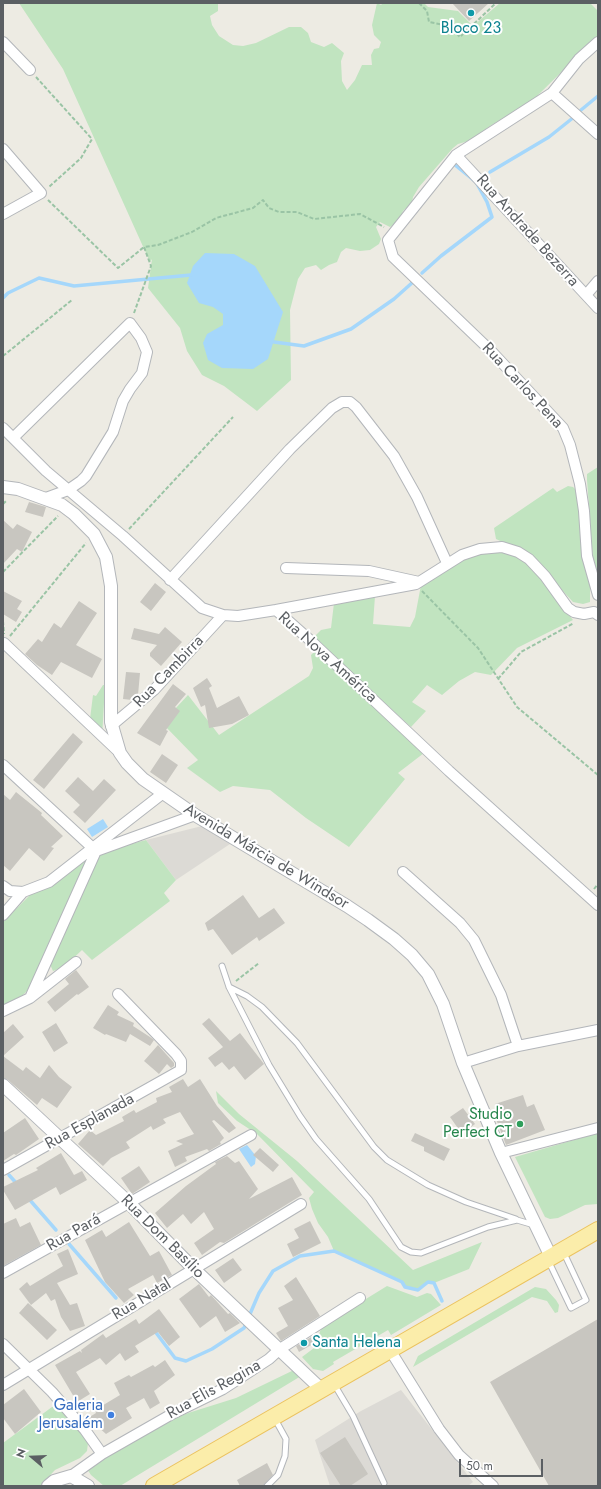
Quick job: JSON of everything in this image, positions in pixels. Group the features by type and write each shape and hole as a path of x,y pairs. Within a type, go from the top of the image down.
{"main road":[{"path":"158,1485 598,1230"}],"street":[{"path":"3,42 30,70"},
{"path":"392,232 456,155 552,92 579,59 598,42"},
{"path":"552,92 598,134"},
{"path":"3,149 40,193 3,214"},
{"name":"Rua Andrade Bezerra","path":"456,155 598,308"},
{"name":"Rua Carlos Pena","path":"392,232 388,240 393,257 492,352 563,428 570,444 580,484 584,511 587,556 598,595"},
{"path":"586,296 598,281"},
{"path":"13,438 130,324 141,338 148,352 144,367 123,401 113,432 98,458 81,481 68,490 46,498"},
{"path":"170,580 290,449 332,408 342,402 350,402 356,407 397,461 418,497 447,563"},
{"name":"Rua Nova América","path":"3,428 36,462 123,536 202,608 223,615 238,616 276,610 312,641 449,772 598,905"},
{"name":"Avenida Márcia de Windsor","path":"3,487 18,489 46,498 66,508 94,534 106,557 111,586 111,726 120,753 138,775 162,794 195,815 347,906 394,939 412,955 428,974 443,1004 463,1062 501,1153 535,1226 554,1256"},
{"path":"276,610 418,583 447,563 462,555 480,549 502,547 512,550 529,559 546,576 568,608 574,612 584,614 597,612"},
{"path":"286,568 369,571 418,583"},
{"name":"Rua Cambirra","path":"111,726 154,690 223,615"},
{"path":"4,643 120,753"},
{"path":"3,765 94,849"},
{"path":"3,886 10,891 23,892 49,882 94,849 162,794"},
{"path":"30,998 94,849 195,815"},
{"path":"402,872 460,923 474,940 501,995 518,1046"},
{"path":"3,915 23,892"},
{"path":"3,1011 30,998 76,962"},
{"name":"Rua Esplanada","path":"3,1170 60,1140 176,1073 182,1066 176,1054 118,994"},
{"path":"463,1062 518,1046 598,1030"},
{"name":"Rua Dom Basílio","path":"3,1085 60,1140 128,1202 194,1269 254,1325 280,1349 327,1386"},
{"path":"501,1153 598,1128"},
{"name":"Rua Pará","path":"3,1273 128,1202 251,1135"},
{"name":"Rua Natal","path":"3,1385 28,1368 301,1204"},
{"name":"Rua Elis Regina","path":"79,1482 85,1466 102,1454 172,1414 223,1389 269,1359 280,1349 360,1298"},
{"path":"3,1344 28,1368 71,1414 102,1454"},
{"path":"390,1350 439,1429 459,1455 493,1486"},
{"path":"48,1486 54,1481 79,1482"}],"lane":[{"path":"222,966 229,987 269,1066 300,1116 316,1139 369,1200 401,1247 411,1252 421,1253 488,1227 517,1220"},
{"path":"229,987 247,996 262,1007 297,1043 374,1147 387,1160 428,1185 466,1202 535,1226"},
{"path":"554,1256 586,1300 571,1308 554,1256"},
{"path":"327,1386 353,1416 384,1483"},
{"path":"267,1486 278,1475 285,1456 286,1439 273,1417"}],"path":[{"path":"419,3 426,11 429,22 450,26 460,37 494,4"},
{"path":"30,70 92,139 81,158 58,180 40,193 118,268 144,247 158,245 192,232 216,218 253,208 263,200 269,208 279,212 297,212 314,219 360,214 392,232"},
{"path":"130,324 151,266 144,247"},
{"path":"3,356 72,300"},
{"path":"123,536 233,417"},
{"path":"3,572 66,508"},
{"path":"4,643 94,534"},
{"path":"418,583 478,648 517,707 598,775"},
{"path":"498,678 521,652 575,622"},
{"path":"229,987 259,963"}],"shaded area":[{"path":"202,826 230,844 176,880 146,840"},
{"path":"401,1390 473,1482 468,1486 330,1486 315,1440 361,1411"}],"green space":[{"path":"19,3 218,3 218,11 210,16 212,25 219,36 233,45 243,46 256,43 289,27 301,27 308,33 311,42 324,47 332,43 344,53 341,61 342,81 347,90 355,80 362,65 372,65 371,55 374,49 379,48 381,42 374,35 372,25 377,3 381,5 383,3 424,3 428,7 458,11 473,26 500,3 590,3 598,11 598,36 533,100 490,126 472,140 458,144 453,148 419,187 413,197 412,203 403,211 399,221 390,227 380,222 376,227 381,239 379,244 370,250 360,251 346,248 341,252 337,262 321,270 316,265 305,268 298,279 290,310 291,380 257,411 224,386 202,375 187,351 180,328 148,288 152,259 150,262 63,69"},
{"path":"598,467 598,584 594,573 587,474"},
{"path":"568,486 573,487 577,491 590,582 590,602 583,604 573,602 535,561 522,551 496,539 494,528 553,488 557,492"},
{"path":"500,549 524,558 573,620 517,648 491,675 475,672 459,681 442,695 427,685 412,702 426,711 411,727 313,638 321,630 331,628 334,603 375,596 373,624 410,627 415,617 421,585 466,557"},
{"path":"316,650 424,753 398,773 405,779 349,847 306,818 270,790 233,786 220,792 187,768 198,760 162,723 188,695 219,735 309,676 313,668 311,655"},
{"path":"103,685 105,685 102,738 89,727 93,695 96,696"},
{"path":"146,840 176,880 164,893 170,901 92,960 82,950 64,967 53,971 49,962 101,852"},
{"path":"93,854 27,991 19,999 3,1007 3,922 31,894"},
{"path":"216,1091 239,1114 297,1161 413,1270 482,1242 469,1269 434,1283 428,1282 418,1290 405,1287 402,1282 334,1251 312,1209 309,1198 314,1192 257,1134 237,1121 218,1103"},
{"path":"598,1133 598,1204 585,1205 558,1218 550,1219 545,1217 515,1157"},
{"path":"387,1286 417,1297 427,1293 431,1294 441,1305 391,1335 388,1330 333,1362 334,1364 323,1371 313,1369 302,1357 314,1348 322,1326"},
{"path":"535,1287 546,1289 559,1305 558,1312 555,1313 547,1301 532,1297 413,1367 418,1356"},
{"path":"296,1369 301,1376 120,1486 104,1486 91,1475 87,1469 142,1434 185,1414 236,1398"},
{"path":"52,1407 63,1407 88,1443 87,1451 80,1458 55,1470 40,1486 3,1486 3,1443"}],"water":[{"path":"205,253 234,254 255,266 283,312 268,359 253,369 222,368 208,360 203,343 207,334 223,325 223,314 213,307 199,303 187,283 193,266"},
{"path":"103,819 108,827 92,837 87,829"},
{"path":"247,1145 256,1156 255,1164 251,1167 239,1149"}],"building":[{"name":"Bloco 23","path":"452,3 489,3 469,21"},
{"path":"29,502 46,507 43,517 25,512"},
{"path":"3,520 13,529 17,524 32,532 22,552 17,549 3,564"},
{"path":"155,583 166,592 151,611 140,602"},
{"path":"3,591 22,601 17,609 22,612 16,622 3,614"},
{"path":"79,601 97,613 76,645 102,659 92,678 61,662 52,675 37,665 25,654 38,639 42,642 54,623 61,628"},
{"path":"165,627 182,642 161,666 150,656 150,653 157,645 131,639 134,628 159,634"},
{"path":"126,672 140,673 138,695 132,700 123,699"},
{"path":"207,678 212,686 209,688 217,708 239,696 249,715 232,724 209,728 205,705 201,707 193,688"},
{"path":"173,684 186,694 175,707 180,711 166,730 168,731 160,746 137,733"},
{"path":"73,733 83,742 44,789 33,780"},
{"path":"162,754 178,765 166,783 150,772"},
{"path":"78,777 93,791 104,779 116,790 85,823 73,812 80,805 65,791"},
{"path":"16,792 42,813 41,815 63,836 51,847 54,848 44,861 29,848 10,871 3,865 3,794 10,800"},
{"path":"243,895 259,918 274,908 285,923 259,941 257,937 232,955 213,929 208,931 205,923"},
{"path":"76,970 89,987 78,995 77,994 55,1012 47,1002 69,984 65,979"},
{"path":"108,1005 119,1012 117,1015 134,1023 133,1026 154,1040 150,1046 130,1034 126,1042 106,1034 105,1035 93,1028"},
{"path":"209,1018 230,1041 240,1033 264,1064 245,1080 234,1066 229,1070 222,1062 215,1067 208,1058 223,1047 202,1024"},
{"path":"56,1023 68,1043 54,1052 42,1032"},
{"path":"13,1024 24,1037 3,1056 3,1033"},
{"path":"158,1045 174,1063 174,1066 171,1068 167,1064 159,1074 144,1061"},
{"path":"3,1056 23,1071 26,1067 40,1078 49,1065 59,1077 72,1087 57,1108 42,1098 37,1105 8,1080 3,1078"},
{"path":"183,1079 188,1087 200,1079 217,1106 236,1128 229,1133 214,1120 212,1121 224,1138 220,1142 221,1144 209,1151 207,1149 185,1157 187,1161 175,1167 168,1151 183,1144 176,1141 194,1134 180,1112 163,1119 166,1123 153,1130 151,1126 126,1142 130,1148 111,1158 103,1166 78,1144 90,1130 96,1135 124,1121 122,1117 134,1110 136,1113 157,1102 156,1098 172,1092 169,1087"},
{"name":"Studio Perfect CT","path":"523,1095 527,1107 534,1104 545,1130 506,1145 496,1119 500,1118 495,1104"},
{"path":"463,1108 475,1124 462,1134 450,1117"},
{"path":"25,1118 39,1139 16,1155 14,1154 3,1161 3,1133"},
{"path":"415,1133 450,1149 444,1161 424,1151 424,1147 411,1141"},
{"path":"260,1148 279,1165 273,1172 253,1155"},
{"path":"61,1153 74,1175 82,1171 87,1180 60,1195 56,1187 15,1210 3,1190 3,1187 38,1170 36,1168"},
{"path":"227,1156 235,1163 239,1161 258,1189 249,1199 292,1177 302,1195 224,1243 220,1242 202,1255 194,1243 214,1229 204,1212 191,1224 183,1214 167,1228 155,1213 186,1186 216,1164 215,1162"},
{"path":"139,1166 150,1182 132,1194 121,1178"},
{"path":"16,1218 20,1227 30,1222 41,1245 3,1266 3,1224"},
{"path":"310,1221 321,1243 293,1257 287,1244 299,1238 294,1229"},
{"path":"129,1222 150,1256 159,1251 172,1275 157,1283 153,1275 128,1289 134,1295 124,1303 105,1282 85,1240 102,1230 106,1237"},
{"path":"68,1249 78,1274 57,1283 70,1305 77,1303 85,1326 70,1331 61,1317 55,1299 51,1301 46,1293 31,1305 19,1289 27,1282 30,1286 63,1266 57,1254"},
{"path":"233,1258 242,1270 224,1283 215,1270"},
{"path":"296,1277 320,1316 281,1341 276,1333 288,1326 278,1308 293,1300 284,1286"},
{"path":"199,1284 209,1297 211,1295 228,1314 230,1313 240,1323 225,1332 216,1316 200,1328 179,1299"},
{"path":"28,1303 57,1330 47,1340 19,1313"},
{"path":"159,1309 180,1337 169,1346 158,1332 135,1346 139,1352 125,1361 120,1353 106,1365 100,1358 76,1372 90,1394 77,1402 55,1365 80,1351 82,1353 81,1350 103,1334 106,1338 136,1319 139,1324"},
{"path":"598,1319 598,1486 549,1486 490,1382"},
{"path":"313,1336 315,1340 313,1344 299,1352 296,1346"},
{"path":"165,1360 175,1375 154,1391 160,1403 150,1409 144,1398 126,1408 132,1418 106,1434 88,1418 96,1413 95,1410 120,1395 114,1383 129,1375 131,1377 153,1365 155,1367"},
{"path":"24,1389 41,1412 15,1434 3,1418 3,1405"},
{"path":"345,1437 368,1474 350,1486 341,1486 320,1453"},
{"path":"267,1463 273,1475 263,1486 240,1486 237,1480"}],"waterway":[{"path":"581,110 598,96"},
{"path":"490,172 549,137 574,117"},
{"path":"422,273 441,256 492,217 487,202 476,182 455,165"},
{"path":"3,298 8,293 39,278 74,286 191,275"},
{"path":"274,342 304,346 351,329 394,299 413,282"},
{"path":"9,1175 18,1185"},
{"path":"29,1199 56,1230"},
{"path":"69,1244 116,1298"},
{"path":"154,1330 175,1358 186,1361 212,1349 244,1328 259,1293 273,1271 300,1256 334,1251 402,1282 405,1287 418,1290 428,1282 434,1283 442,1301"}],"place":[{"name":"Bloco 23","path":"471,13"},
{"name":"Studio Perfect CT","path":"520,1124"},
{"name":"Santa Helena","path":"304,1343"},
{"name":"Galeria Jerusalém","path":"111,1415"}]}
